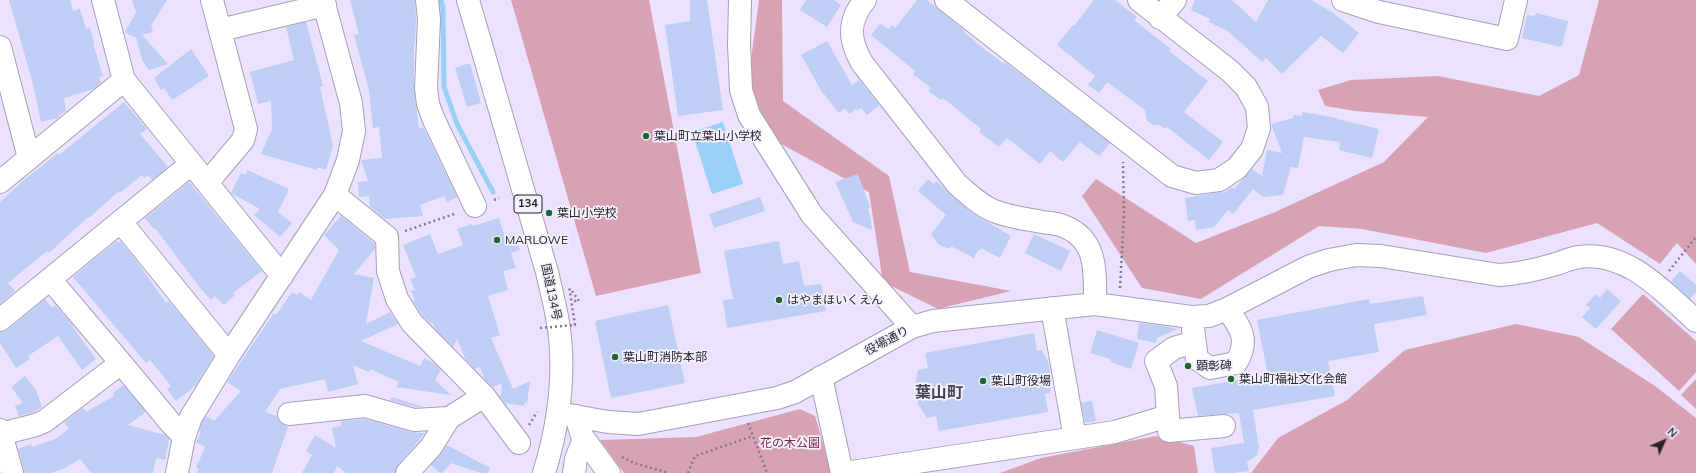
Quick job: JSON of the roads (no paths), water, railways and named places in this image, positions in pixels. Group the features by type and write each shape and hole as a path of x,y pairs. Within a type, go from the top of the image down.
{"main road":[{"path":"103,0 124,80 282,276"},
{"path":"207,183 244,140 246,129 212,0"},
{"path":"427,0 429,19 426,88 428,104 434,120 475,206"},
{"name":"国道134号","path":"468,0 547,272 556,310 561,350 561,386 567,414 544,473"},
{"path":"740,0 739,44 742,90 749,115 812,215 912,327"},
{"path":"865,0 858,9 852,26 854,48 862,63 957,184 974,199 993,210 1018,218 1062,225 1080,236 1091,252 1095,273 1095,304"},
{"path":"946,0 1172,176 1196,183 1219,180 1237,168 1252,149 1259,128 1257,107 1246,87 1230,71 1160,18 1139,0"},
{"path":"1160,18 1175,0"},
{"path":"1343,0 1379,12 1507,39 1516,0"},
{"path":"178,473 184,437 191,417 229,355 335,195 348,160 354,131 351,103 324,3 220,30"},
{"path":"0,47 29,158"},
{"path":"0,182 124,80"},
{"path":"0,320 191,164"},
{"path":"335,195 387,237 388,271 397,299 412,323 484,396 519,443"},
{"path":"121,222 229,355"},
{"name":"役場通り","path":"567,414 608,422 638,424 778,398 795,392 912,327 933,321 1095,304 1119,306 1191,317 1209,316 1227,309 1308,267 1329,260 1356,255 1381,256 1499,274 1518,274 1579,257 1601,257 1622,263 1641,274 1696,321"},
{"path":"50,279 184,437"},
{"path":"1052,308 1075,438"},
{"path":"1191,317 1197,359 1210,368 1236,363 1241,355 1243,344 1242,333 1227,309"},
{"path":"1194,342 1174,348 1156,361 1166,386 1169,431 1224,426"},
{"path":"12,473 0,433 36,425 45,421 121,363"},
{"path":"820,377 843,473 1115,432 1168,416"},
{"path":"407,473 431,447 449,418 484,396"},
{"path":"289,414 365,406 414,420 449,418"},
{"path":"567,414 609,473"},
{"path":"574,473 576,459 584,439"}],"water":[{"path":"723,122 743,184 712,194 692,132"}],"waterway":[{"path":"441,0 443,8 444,87 457,124 493,192"}],"place":[{"name":"葉山町立葉山小学校","path":"646,136"},
{"name":"葉山小学校","path":"549,213"},
{"name":"MARLOWE","path":"497,240"},
{"name":"はやまほいくえん","path":"779,300"},
{"name":"葉山町消防本部","path":"615,357"},
{"name":"顕彰碑","path":"1188,366"},
{"name":"葉山町福祉文化会館","path":"1231,379"},
{"name":"葉山町役場","path":"983,381"}],"district":[{"name":"葉山町","path":"939,393"}],"park label":[{"name":"花の木公園","path":"790,443"}]}
